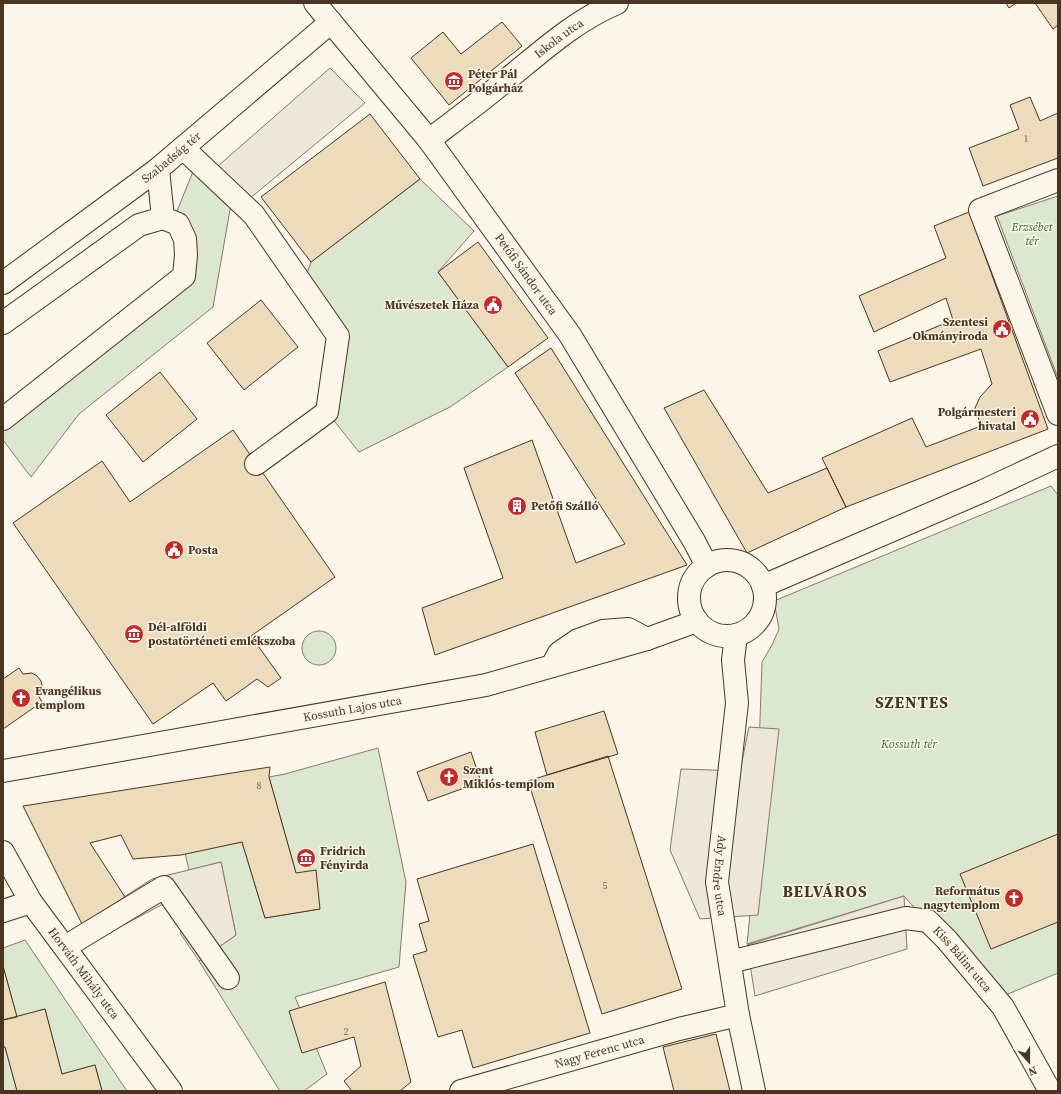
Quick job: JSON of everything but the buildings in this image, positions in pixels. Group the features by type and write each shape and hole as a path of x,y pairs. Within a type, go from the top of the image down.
{"street":[{"name":"Petőfi Sándor utca","path":"315,3 429,140 570,335 694,541 707,566"},
{"name":"Iskola utca","path":"429,140 502,84 563,34 607,7 617,3"},
{"name":"Szabadság tér","path":"3,283 158,170 331,22"},
{"path":"183,148 254,215 338,336 327,412 256,464"},
{"path":"158,170 163,218"},
{"path":"1058,180 980,210 1058,414"},
{"path":"3,323 139,225 163,218 178,224 185,240 186,255 184,276 3,419"},
{"path":"763,586 983,491 1057,457"},
{"path":"729,560 750,568 758,576 763,586 765,596 764,607 760,616 754,625 746,631 736,635 725,636 714,634 704,629 697,621 691,610 689,597 690,591 698,574 707,566 718,561 729,560"},
{"name":"Kossuth Lajos utca","path":"3,771 486,685 647,639 697,621"},
{"name":"Ady Endre utca","path":"736,635 733,660 737,702 717,882 738,1015 754,1091"},
{"name":"Horváth Mihály utca","path":"3,852 31,902 171,1091"},
{"path":"65,947 164,887 228,978"},
{"path":"3,911 31,902"},
{"name":"Kiss Bálint utca","path":"730,962 906,918 928,921 947,940 1002,1007 1050,1091"},
{"name":"Nagy Ferenc utca","path":"461,1091 679,1029 738,1015"}],"green space":[{"path":"194,169 231,204 213,307 79,414 31,477 3,440 3,426 188,285 175,216"},
{"path":"420,179 474,231 438,272 508,367 450,407 359,452 327,412 338,336 303,285 311,262"},
{"name":"Erzsébet tér","path":"1058,196 1058,378 997,216"},
{"name":"Kossuth tér","path":"1051,486 1058,495 1058,973 996,999 904,896 747,944 755,864 762,662 779,629 774,601"},
{"path":"319,631 331,636 336,648 331,660 319,665 307,660 302,648 307,636"},
{"path":"378,748 406,882 399,967 295,997 327,1074 304,1091 280,1091 199,961 236,935 221,862 189,870 185,853 242,842 265,918 320,909 296,873 269,777 285,774"},
{"path":"25,940 127,1091 102,1091 95,1065 62,1074 45,1009 17,1017 3,966 3,948"},
{"path":"3,1047 5,1047 17,1091 3,1091"}],"shaded area":[{"path":"330,68 365,103 243,204 210,173"},
{"path":"749,727 779,729 758,915 700,919 670,850 681,769 740,771"},
{"path":"221,862 236,935 199,961 180,933 184,923 169,901 95,940 82,924 152,879"},
{"path":"904,896 907,949 755,996 747,945"}],"place":[{"name":"Péter Pál Polgárház","path":"454,81"},
{"name":"Művészetek Háza","path":"493,305"},
{"name":"Szentesi Okmányiroda","path":"1002,329"},
{"name":"Polgármesteri hivatal","path":"1030,419"},
{"name":"Petőfi Szálló","path":"517,506"},
{"name":"Posta","path":"174,550"},
{"name":"Dél-alföldi postatörténeti emlékszoba","path":"134,634"},
{"name":"Evangélikus templom","path":"21,698"},
{"name":"Szent Miklós-templom","path":"449,777"},
{"name":"Fridrich Fényirda","path":"306,858"},
{"name":"Református nagytemplom","path":"1014,898"}],"district":[{"name":"SZENTES","path":"912,702"},
{"name":"BELVÁROS","path":"825,891"}]}
